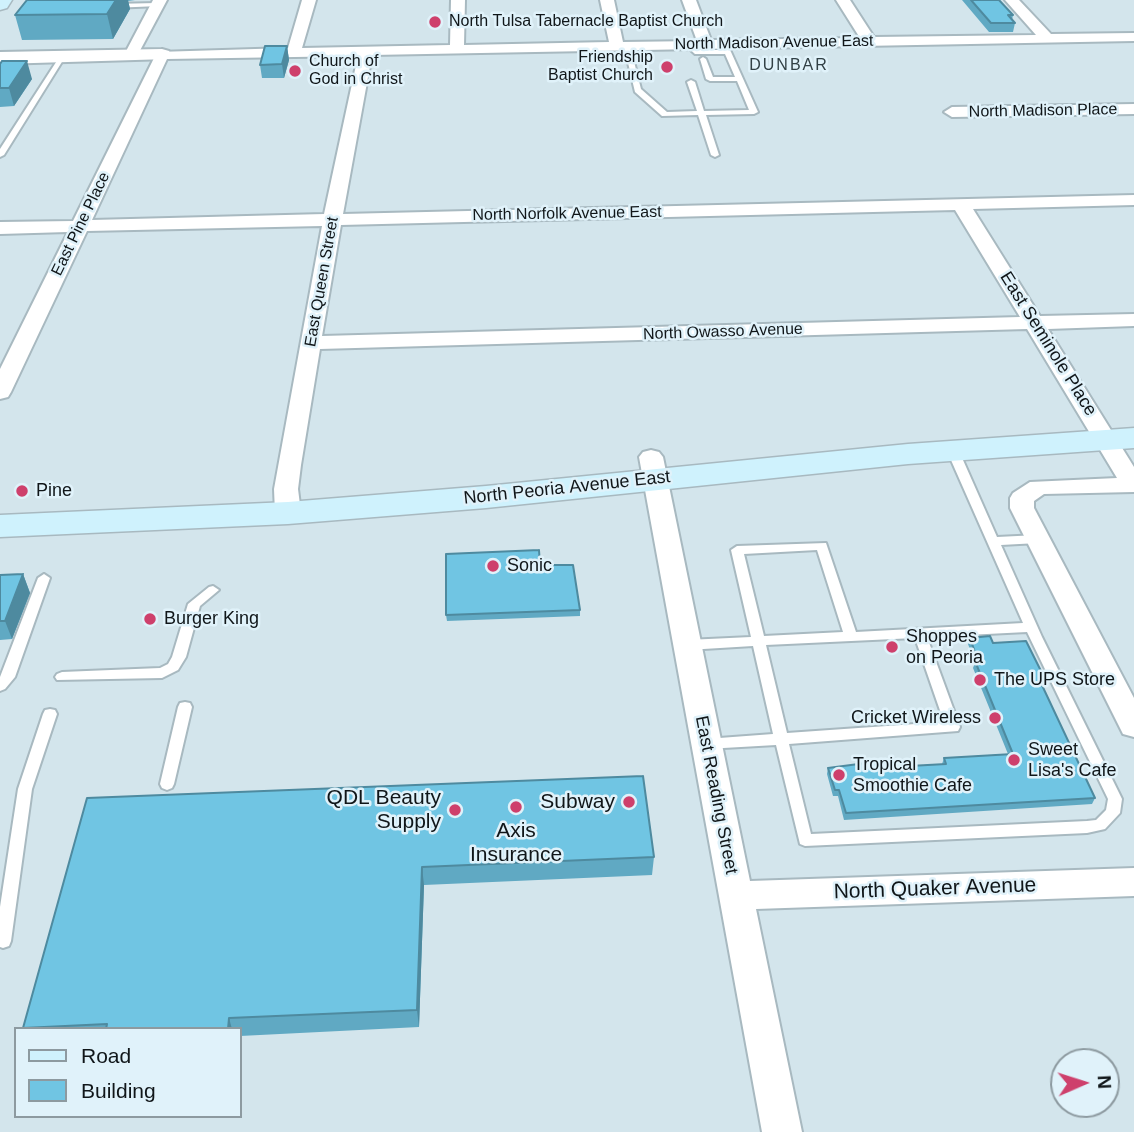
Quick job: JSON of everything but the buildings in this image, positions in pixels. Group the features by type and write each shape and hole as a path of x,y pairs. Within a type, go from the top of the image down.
{"main road":[{"name":"North Peoria Avenue East","path":"0,526 653,469 953,450 1111,432 1134,417"},
{"name":"North Peoria Avenue East","path":"653,469 862,437 1111,432"},
{"name":"North Peoria Avenue East","path":"0,502 287,501"}],"street":[{"path":"294,52 309,0"},
{"path":"457,49 458,0"},
{"path":"607,0 622,46"},
{"path":"689,0 700,51"},
{"path":"843,0 869,41"},
{"path":"1012,0 1047,38"},
{"path":"131,55 159,2"},
{"name":"North Madison Avenue East","path":"162,55 622,46 700,51 869,41 1134,37"},
{"name":"East Queen Street","path":"287,501 332,219 366,51"},
{"path":"0,58 162,55"},
{"name":"East Pine Place","path":"0,392 162,55"},
{"name":"North Madison Place","path":"952,112 1134,109"},
{"name":"North Norfolk Avenue East","path":"0,228 1134,200"},
{"name":"East Seminole Place","path":"961,204 1035,323 1111,432 1134,485"},
{"name":"North Owasso Avenue","path":"312,342 1134,320"},
{"name":"East Reading Street","path":"653,469 782,1132"},
{"path":"1133,722 1038,539 1023,508 1022,498 1039,487 1134,485"},
{"name":"North Quaker Avenue","path":"735,896 1134,882"}],"lane":[{"path":"105,6 159,2"},
{"path":"622,46 638,90 665,114 754,112 726,48"},
{"path":"700,51 710,79 739,79"},
{"path":"0,155 62,57"},
{"path":"691,82 715,155"},
{"path":"851,636 822,546 737,550 805,840 1100,825 1113,813 1115,799 1032,627 996,541 953,450"},
{"path":"996,541 1038,539"},
{"path":"0,685 8,677 44,578"},
{"path":"62,677 162,673 173,667 179,657 194,604 213,590"},
{"path":"687,645 1032,627"},
{"path":"706,744 953,727 919,632"},
{"path":"167,783 185,706"},
{"path":"3,941 24,789 50,714"}],"place":[{"name":"North Tulsa Tabernacle Baptist Church","path":"435,22"},
{"name":"Friendship Baptist Church","path":"667,67"},
{"name":"Church of God in Christ","path":"295,71"},
{"name":"Pine","path":"22,491"},
{"name":"Sonic","path":"493,566"},
{"name":"Burger King","path":"150,619"},
{"name":"Shoppes on Peoria","path":"892,647"},
{"name":"The UPS Store","path":"980,680"},
{"name":"Cricket Wireless","path":"995,718"},
{"name":"Sweet Lisa's Cafe","path":"1014,760"},
{"name":"Tropical Smoothie Cafe","path":"839,775"},
{"name":"Subway","path":"629,802"},
{"name":"Axis Insurance","path":"516,807"},
{"name":"QDL Beauty Supply","path":"455,810"}],"district":[{"name":"DUNBAR","path":"789,66"}]}
